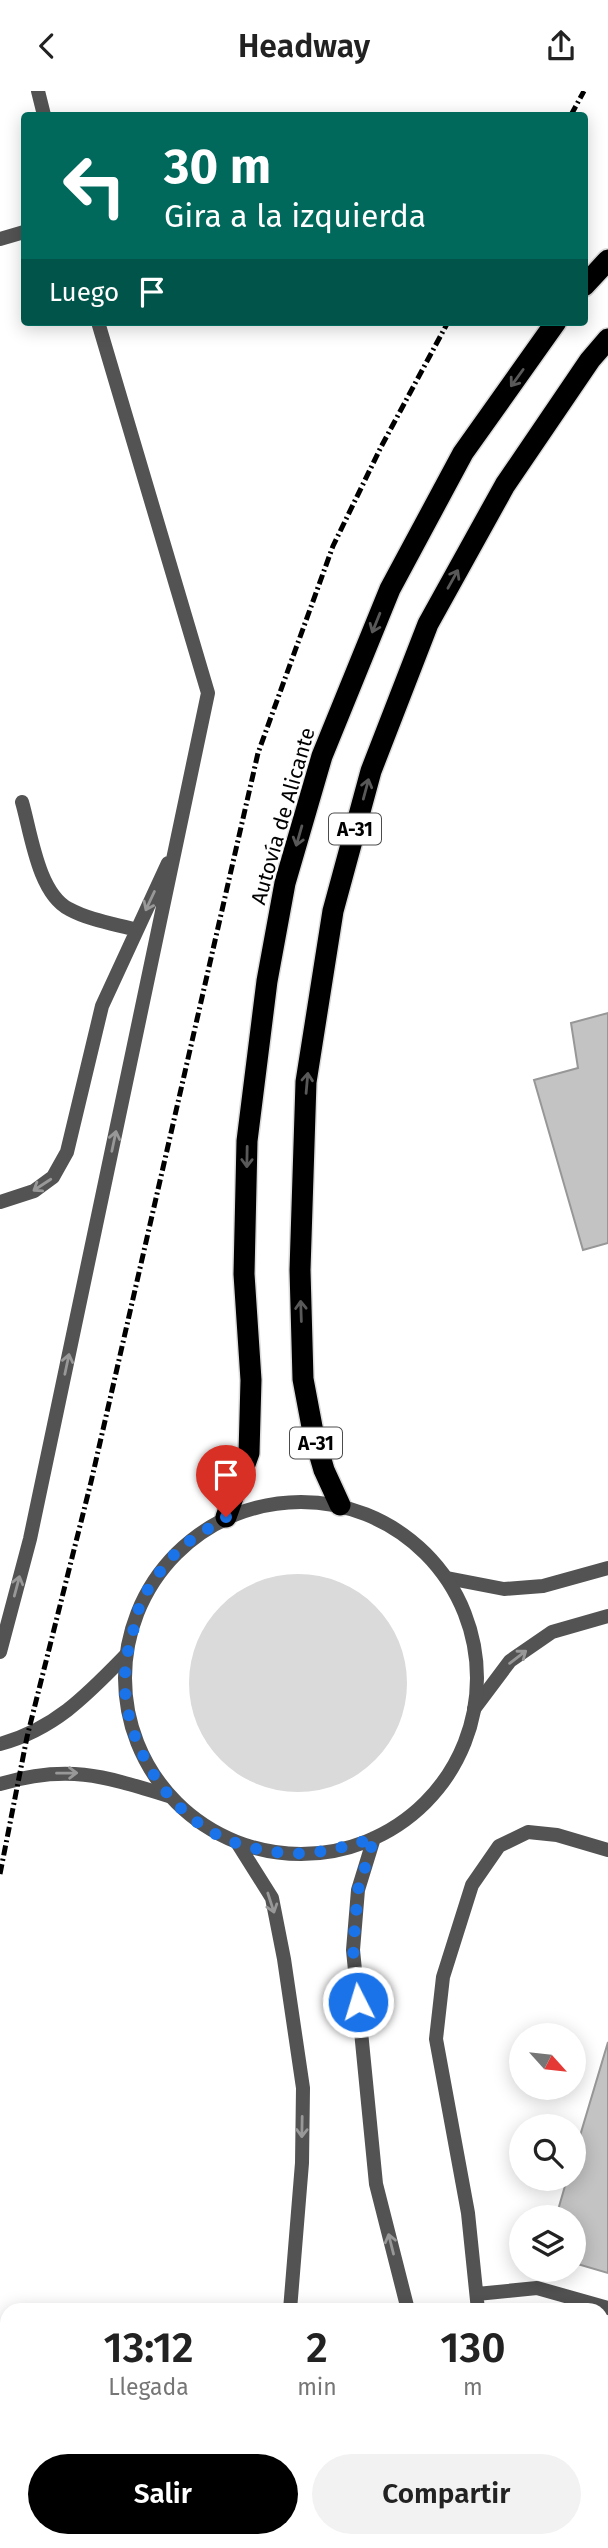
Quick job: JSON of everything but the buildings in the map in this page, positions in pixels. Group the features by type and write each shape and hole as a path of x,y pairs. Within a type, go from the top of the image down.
{"highway":[{"path":"588,282 608,260"},
{"name":"Autovía de Alicante","path":"226,1517 249,1453 251,1380 244,1274 247,1141 267,981 285,883 322,756 390,589 463,453 553,326"},
{"name":"A-31","path":"340,1505 324,1470 313,1432 303,1379 300,1270 306,1081 333,911 371,771 428,624 505,485 590,360 608,339"}],"street":[{"path":"38,91 43,112"},
{"path":"0,239 21,233"},
{"path":"0,1652 30,1539 208,693 99,326"},
{"path":"22,802 45,884 54,898 67,909 137,930"},
{"path":"0,1202 34,1191 54,1177 67,1153 102,1006 179,839"},
{"path":"282,1501 340,1505 381,1520 418,1545 447,1578 467,1619 477,1663 474,1709 456,1762 421,1807 374,1838 330,1852 283,1854 238,1844 189,1815 169,1796 141,1753 126,1706 126,1655 143,1598 177,1551 226,1517 282,1501"},
{"path":"447,1578 504,1589 542,1586 608,1568"},
{"path":"474,1709 510,1661 552,1632 608,1616"},
{"path":"0,1744 27,1737 58,1717 92,1690 126,1655"},
{"path":"0,1784 48,1774 86,1773 169,1796"},
{"path":"478,2303 468,2213 436,2039 443,1977 472,1885 499,1846 528,1832 557,1835 608,1850"},
{"path":"374,1838 358,1890 353,1949 376,2184 406,2303"},
{"path":"238,1844 272,1898 303,2088 302,2163 291,2303"},
{"path":"477,2294 537,2288 590,2303"}],"shaded area":[{"path":"298,1574 319,1576 340,1583 375,1606 398,1641 405,1662 405,1704 398,1725 375,1760 340,1783 319,1790 298,1792 277,1790 256,1783 221,1760 198,1725 191,1704 189,1683 191,1662 198,1641 221,1606 256,1583 277,1576"}],"railway":[{"path":"573,112 584,91"},
{"path":"0,1874 27,1737 91,1482 258,753 333,546 381,447 446,326"}],"route":[{"path":"226,1517 177,1551 143,1598 126,1655 126,1706 141,1753 169,1796 189,1815 212,1831 238,1844 283,1854 330,1852 374,1838 358,1890 353,1949 358,2002"}]}
